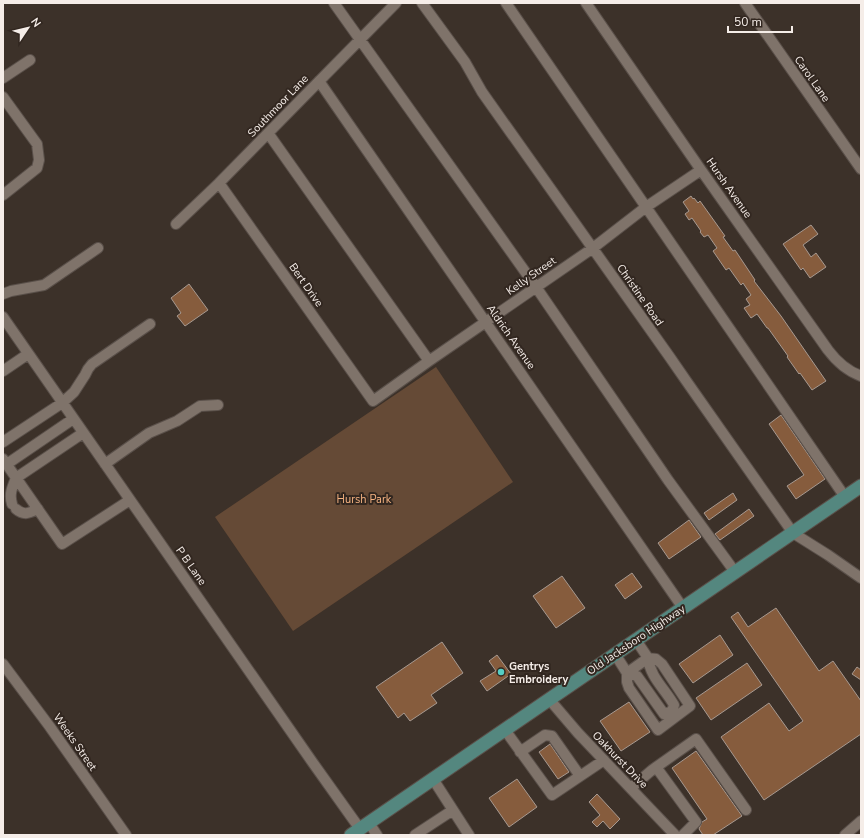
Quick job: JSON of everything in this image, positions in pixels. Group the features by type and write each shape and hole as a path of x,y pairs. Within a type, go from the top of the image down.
{"main road":[{"name":"Old Jacksboro Highway","path":"360,829 861,486"}],"street":[{"path":"334,3 536,287 668,480 736,572"},
{"name":"Southmoor Lane","path":"176,224 219,183 396,3"},
{"name":"Christine Road","path":"422,3 465,62 482,92 793,533 861,578"},
{"path":"506,3 845,497"},
{"name":"Hursh Avenue","path":"586,3 701,170 835,359 852,373 861,376"},
{"name":"Carol Lane","path":"745,3 861,168"},
{"path":"3,78 30,60"},
{"name":"Aldrich Avenue","path":"318,81 486,323 512,358 683,608"},
{"path":"3,97 37,144 39,160 37,168 3,195"},
{"path":"268,133 429,361"},
{"name":"Kelly Street","path":"374,401 429,361 593,248 646,208 701,170"},
{"name":"Bert Drive","path":"219,183 332,344 374,401"},
{"path":"3,294 11,291 44,285 98,248"},
{"name":"P B Lane","path":"3,317 360,829 377,835"},
{"path":"3,442 62,403 74,392 92,364 150,324"},
{"path":"3,371 28,354"},
{"path":"105,464 149,433 177,422 200,406 218,405"},
{"path":"73,419 5,461 62,544 130,500"},
{"path":"38,509 28,514 21,513 14,506 10,496 16,478 83,433"},
{"path":"627,673 637,676 664,714 672,711 674,704 652,673 648,658 636,640"},
{"path":"615,654 627,673 629,688 658,730 690,706 662,664 656,659 648,658 627,673"},
{"name":"Weeks Street","path":"3,664 50,727 126,835"},
{"name":"Oakhurst Drive","path":"549,699 578,733 675,835"},
{"path":"505,730 552,795 604,760"},
{"path":"520,752 545,735 552,736 580,776"},
{"path":"631,788 656,767 696,739 746,810"},
{"path":"656,767 696,822 683,835"},
{"path":"433,779 470,835"},
{"path":"415,835 453,810"},
{"path":"845,835 861,821"}],"green space":[{"name":"Hursh Park","path":"436,367 513,482 293,631 215,517"}],"building":[{"path":"691,196 698,203 700,201 725,236 723,237 733,251 735,250 755,280 754,281 781,316 826,381 812,390 757,314 751,318 744,308 750,305 746,299 751,295 743,283 741,285 729,268 726,270 713,251 717,248 708,235 704,237 692,218 689,220 685,214 689,211 683,202"},
{"path":"811,225 818,234 803,245 811,257 816,253 826,267 810,278 803,268 801,270 783,244"},
{"path":"189,284 208,310 185,326 177,316 181,313 171,298"},
{"path":"781,415 825,479 796,499 787,486 804,475 769,424"},
{"path":"733,493 737,500 709,520 704,513"},
{"path":"749,509 754,516 720,540 715,534"},
{"path":"689,520 701,537 669,559 658,543"},
{"path":"632,573 642,587 625,599 615,585"},
{"path":"562,576 585,608 556,628 533,596"},
{"path":"776,608 819,671 833,661 861,701 861,734 764,800 721,737 769,703 789,731 803,721 731,617 738,612 748,627"},
{"path":"720,635 733,655 693,683 679,664"},
{"path":"442,642 463,673 431,695 437,703 410,721 404,713 398,718 376,687"},
{"name":"Gentrys Embroidery","path":"497,655 511,674 487,691 480,681 496,671 489,661"},
{"path":"747,663 762,685 711,720 696,698"},
{"path":"857,667 861,670 861,680 852,674"},
{"path":"629,702 650,732 621,751 600,721"},
{"path":"550,744 569,772 558,779 539,752"},
{"path":"696,751 742,816 713,835 703,835 699,829 702,822 707,819 672,768"},
{"path":"517,779 537,807 509,827 489,798"},
{"path":"597,794 620,819 610,829 603,821 597,827 592,822 600,815 589,802"}],"place":[{"name":"Gentrys Embroidery","path":"501,672"}]}
